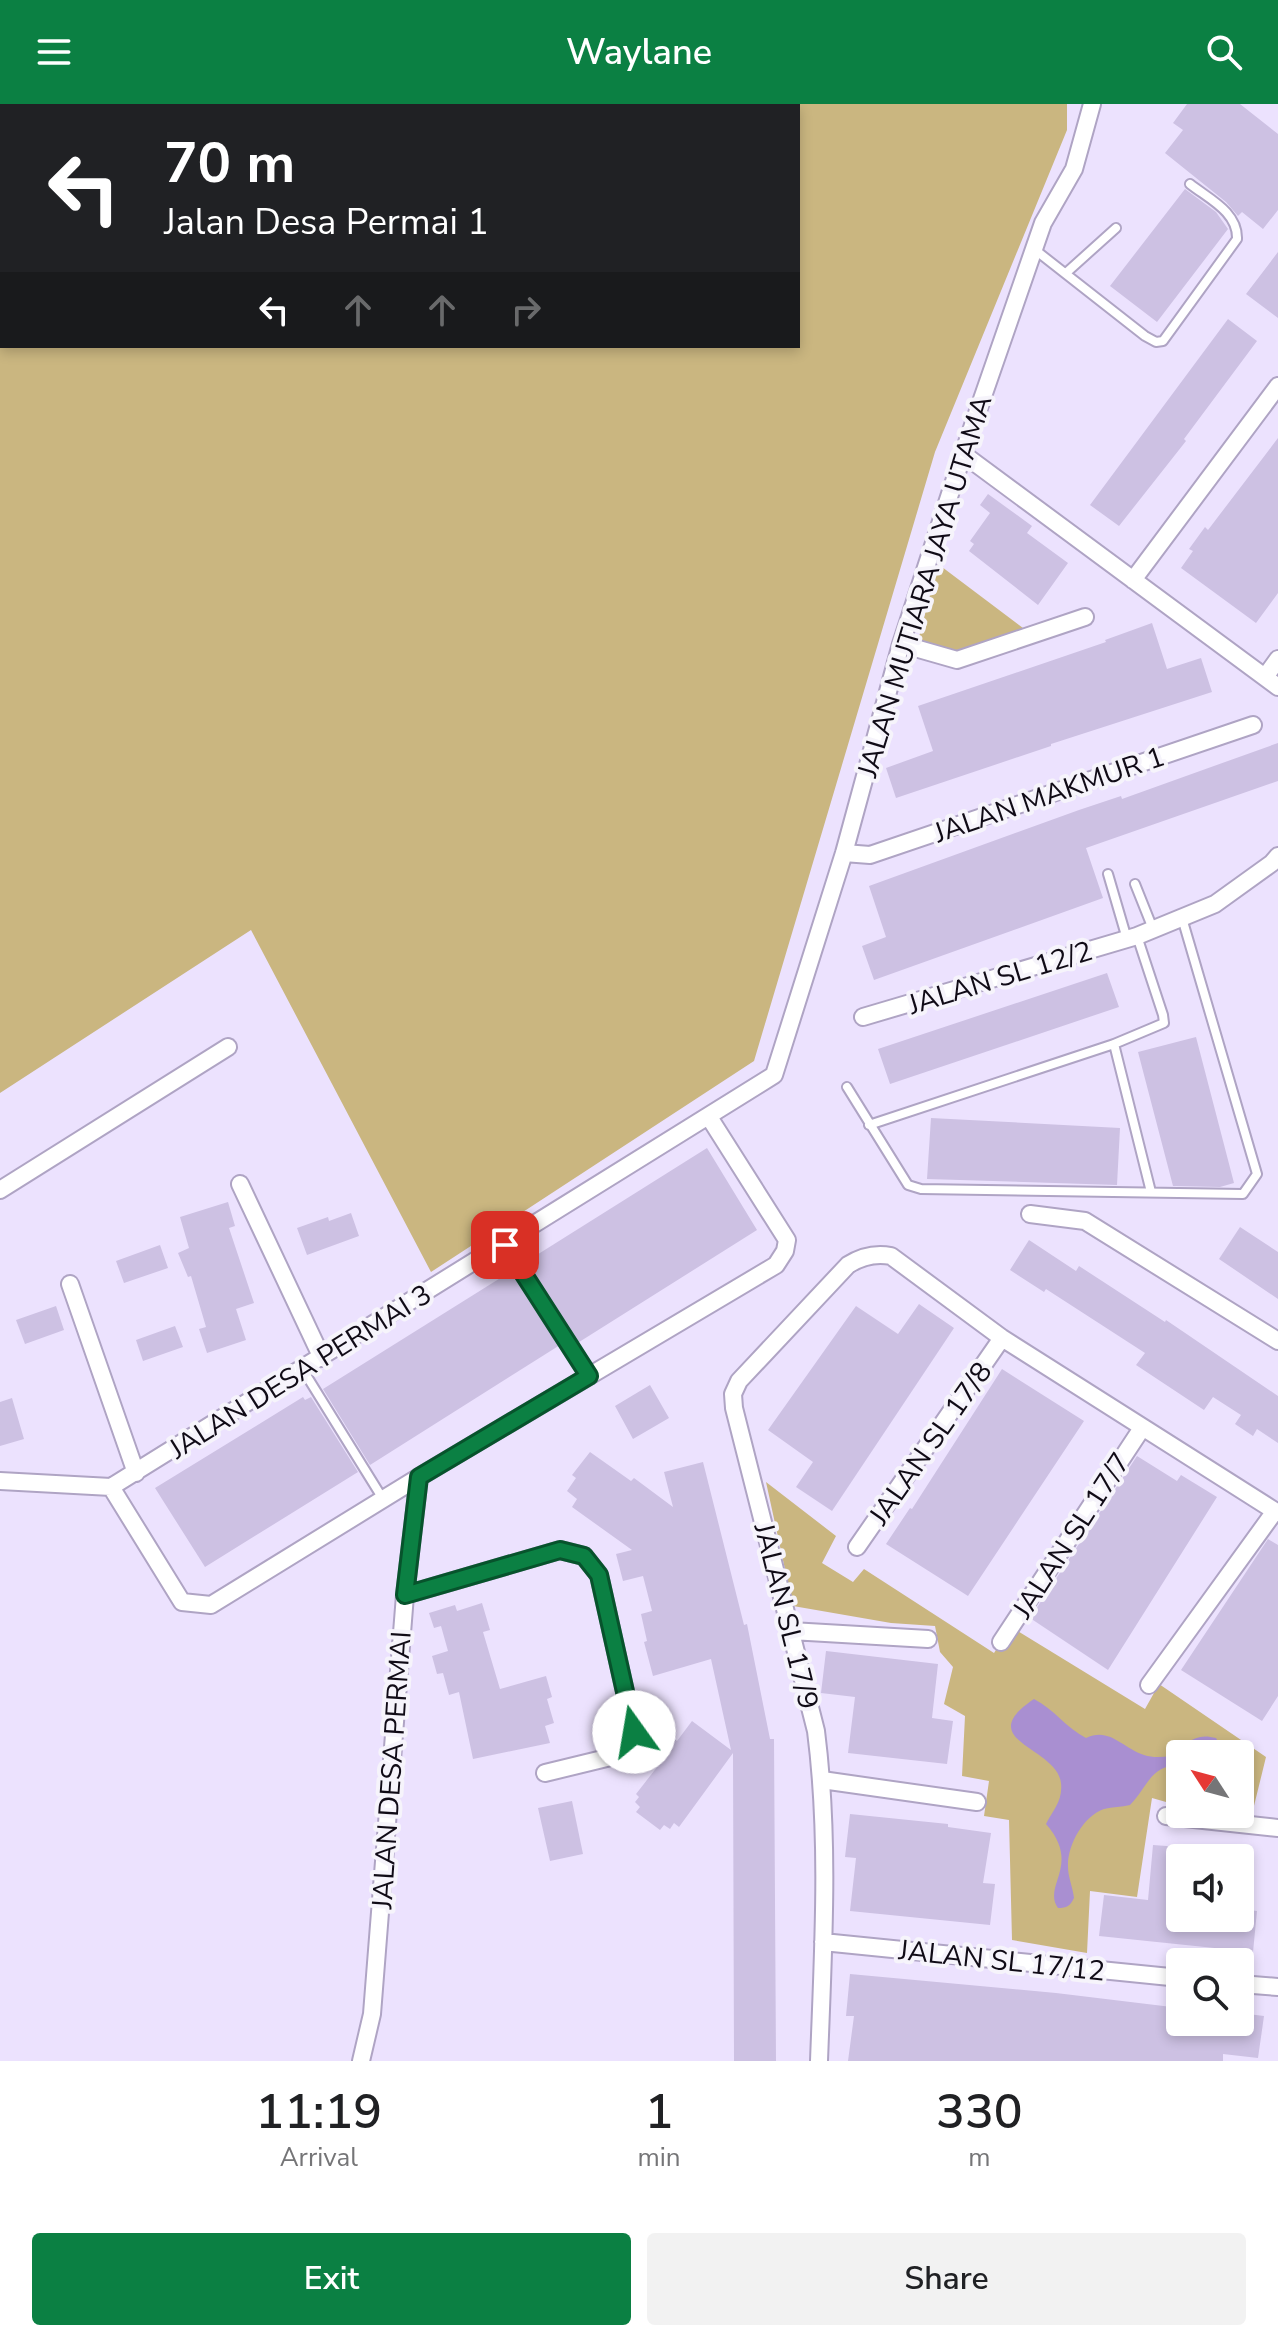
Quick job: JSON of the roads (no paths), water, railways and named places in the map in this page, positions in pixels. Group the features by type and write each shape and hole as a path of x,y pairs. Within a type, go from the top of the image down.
{"street":[{"name":"JALAN MUTIARA JAYA UTAMA","path":"774,1075 844,853 901,644 963,454 1043,223 1074,169 1092,104"},
{"path":"1133,580 1278,386"},
{"path":"963,454 1271,682 1278,659"},
{"path":"901,644 957,660 1085,617"},
{"name":"JALAN MAKMUR 1","path":"844,853 870,855 1253,725"},
{"name":"JALAN SL 12/2","path":"863,1017 1139,935 1215,904 1278,856"},
{"path":"0,1190 228,1047"},
{"name":"JALAN DESA PERMAI 3","path":"111,1487 505,1245 774,1075"},
{"path":"0,1481 111,1487 182,1602 211,1605 419,1477 776,1265 785,1251 787,1240 709,1117"},
{"path":"240,1184 322,1358"},
{"path":"1030,1214 1085,1221 1278,1341"},
{"name":"JALAN SL 17/9","path":"819,2061 823,1942 822,1780 816,1731 733,1394 739,1381 848,1265 868,1255 891,1256 1002,1338"},
{"path":"70,1284 136,1473"},
{"path":"1002,1338 1276,1512 1149,1685"},
{"name":"JALAN SL 17/8","path":"857,1547 1002,1338"},
{"name":"JALAN SL 17/7","path":"1001,1642 1142,1428"},
{"name":"JALAN DESA PERMAI","path":"361,2061 372,2014 405,1595 419,1477"},
{"path":"405,1595 560,1550 584,1556 599,1575 634,1732 619,1755 545,1773"},
{"path":"791,1631 928,1639"},
{"path":"822,1780 977,1802"},
{"path":"1254,1825 1278,1828"},
{"name":"JALAN SL 17/12","path":"823,1942 1166,1977"},
{"path":"1254,1985 1278,1987"}],"lane":[{"path":"1034,248 1145,336 1156,342 1163,341 1237,239 1238,228 1232,217 1190,184"},
{"path":"1066,273 1116,228"},
{"path":"869,1125 1114,1044 1164,1023 1139,935 1108,874"},
{"path":"1135,884 1139,935"},
{"path":"847,1087 908,1185 921,1189 1243,1194 1257,1174 1182,918"},
{"path":"1114,1044 1151,1192"},
{"path":"505,1245 589,1376"},
{"path":"303,1370 383,1500"}]}
